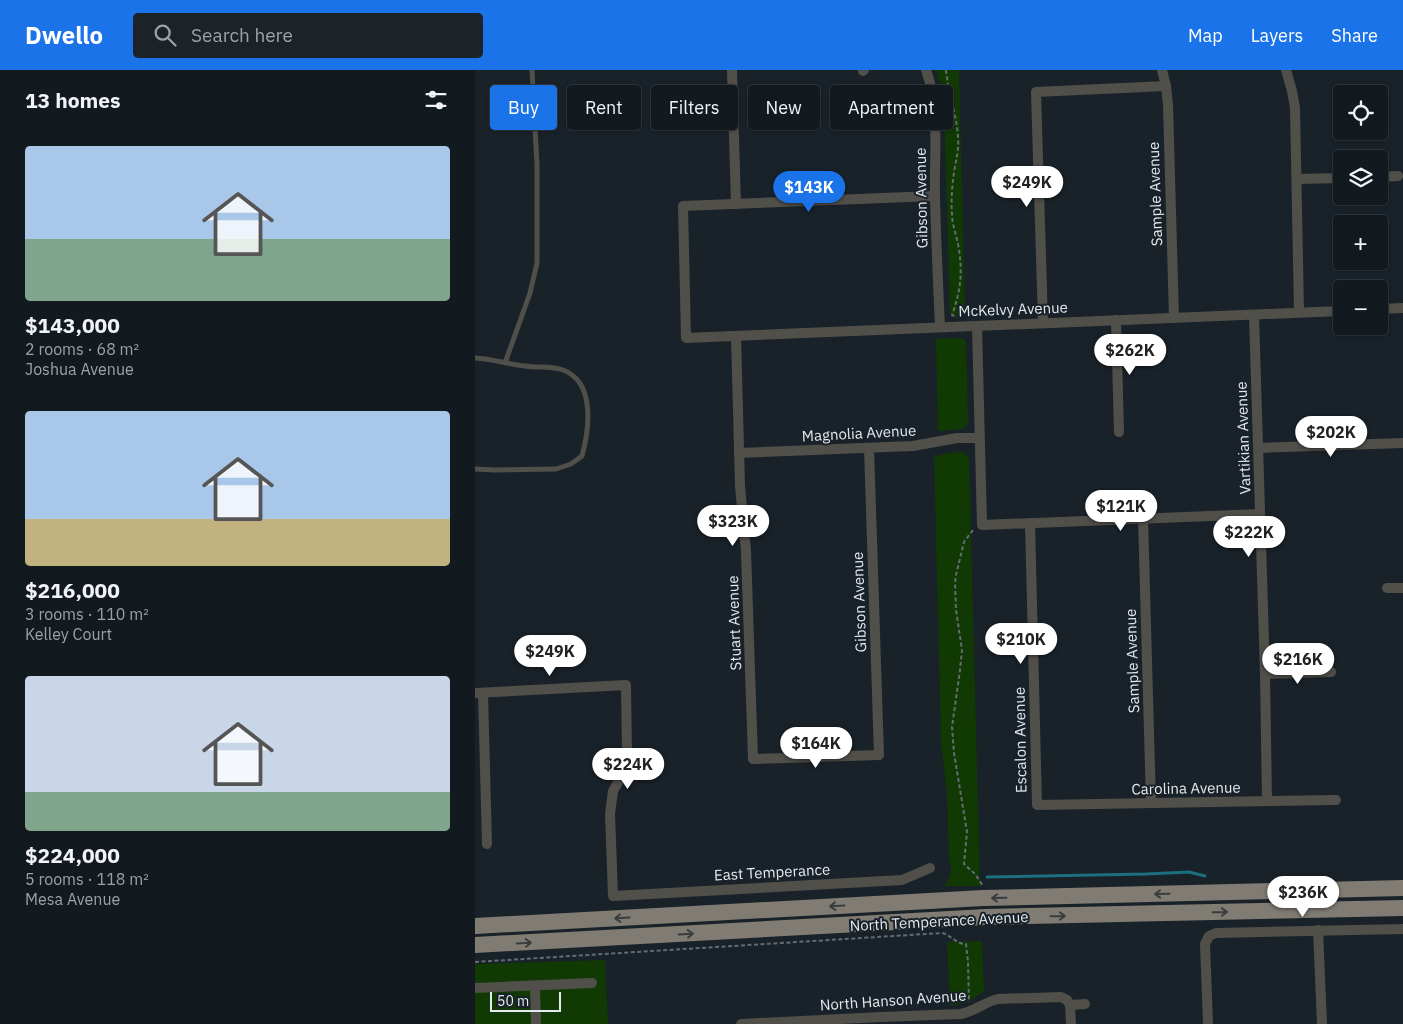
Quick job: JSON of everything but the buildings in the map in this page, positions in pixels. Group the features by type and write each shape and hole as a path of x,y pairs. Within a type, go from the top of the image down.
{"main road":[{"name":"North Temperance Avenue","path":"475,926 983,898 1403,888"},
{"name":"North Temperance Avenue","path":"475,946 986,917 1403,908"}],"street":[{"path":"732,70 736,204 935,196"},
{"name":"Gibson Avenue","path":"926,70 934,103 940,327"},
{"name":"Sample Avenue","path":"1162,70 1166,86 1168,115 1174,318"},
{"path":"1286,70 1295,108 1299,312"},
{"path":"1043,323 1036,92 1166,86"},
{"path":"1388,177 1398,176"},
{"path":"1297,179 1333,178"},
{"name":"McKelvy Avenue","path":"736,204 683,206 686,338 1333,311"},
{"path":"1388,309 1403,308"},
{"name":"Vartikian Avenue","path":"1254,315 1267,801"},
{"path":"1116,320 1119,432"},
{"path":"977,326 978,528 1030,523 1260,514"},
{"name":"Stuart Avenue","path":"736,336 740,486 747,551 753,759"},
{"name":"Magnolia Avenue","path":"739,453 913,446 951,439 979,438"},
{"path":"1259,448 1403,443"},
{"name":"Gibson Avenue","path":"753,759 879,755 869,448"},
{"name":"Sample Avenue","path":"1143,518 1151,803"},
{"name":"Escalon Avenue","path":"1030,523 1037,805"},
{"path":"1387,588 1403,588"},
{"path":"1265,674 1331,672"},
{"name":"East Temperance","path":"479,693 626,685 627,755 623,772 613,791 610,814 613,896 902,880 930,868"},
{"path":"479,693 487,844"},
{"name":"Carolina Avenue","path":"1037,805 1336,800"},
{"path":"1208,1024 1205,944 1209,936 1216,933 1403,929"},
{"path":"1319,930 1322,1024"},
{"path":"475,988 592,983"},
{"path":"535,986 536,1024"},
{"name":"North Hanson Avenue","path":"743,1024 881,1020 961,1014 998,999 1061,996 1070,1005"},
{"path":"1071,1024 1070,1005 1085,1004"}],"lane":[{"path":"505,363 530,293 537,263 537,165 532,70"},
{"path":"475,358 562,370 576,376 584,390 588,408 586,441 582,456 571,464 556,468 475,469"}],"path":[{"path":"946,70 958,138 951,208 960,257 961,283 952,315 957,317 965,316 966,326"},
{"path":"978,528 964,542 956,575 955,592 962,650 952,726 953,752 967,832 963,861 983,886"},
{"path":"475,962 942,934 951,936 959,943 966,944 969,1002"}],"green space":[{"path":"936,70 959,70 965,315 954,316 950,312 945,130 953,130 953,85 940,85"},
{"path":"962,338 966,341 968,423 963,429 938,431 936,339"},
{"path":"964,452 969,458 980,886 944,886 950,877 951,870 947,795 941,741 934,457 947,453"},
{"path":"982,941 984,991 968,1001 950,1005 947,942"},
{"path":"605,960 608,1024 475,1024 475,964"}],"waterway":[{"path":"987,877 1189,872 1205,876"}]}
